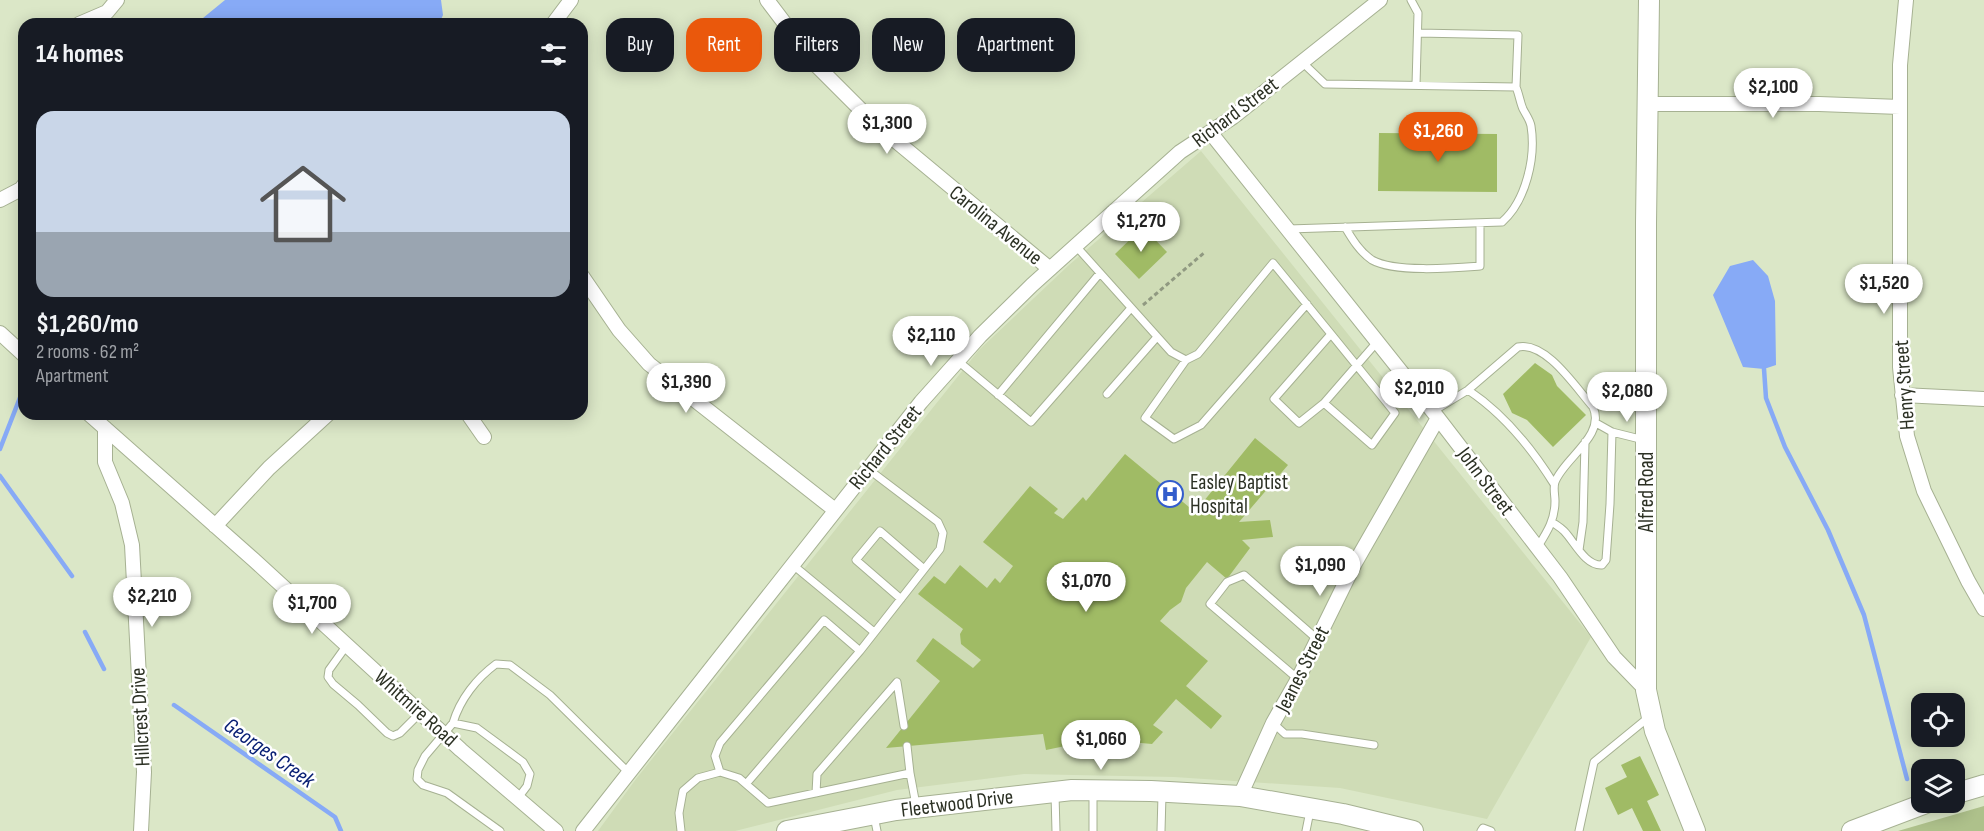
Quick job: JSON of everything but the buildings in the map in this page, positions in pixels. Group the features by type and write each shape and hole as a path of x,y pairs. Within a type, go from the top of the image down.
{"street":[{"path":"94,18 107,12 117,0"},
{"path":"558,18 571,0"},
{"name":"Carolina Avenue","path":"768,0 817,66 872,122 1050,269"},
{"name":"Richard Street","path":"582,831 921,402 981,336 1075,245 1180,152 1233,117 1380,0"},
{"name":"Alfred Road","path":"1649,0 1646,690 1655,731 1695,831"},
{"name":"Henry Street","path":"1905,0 1900,65 1900,367 1907,436 1924,491 1984,609"},
{"path":"1647,104 1819,104 1900,107"},
{"name":"John Street","path":"1210,132 1378,342 1560,577 1614,657 1646,690"},
{"path":"0,200 18,191"},
{"path":"588,285 619,330 649,364 835,510"},
{"path":"0,333 18,350"},
{"path":"1902,395 1984,399"},
{"name":"Jeanes Street","path":"1240,796 1273,723 1298,679 1355,563 1435,415"},
{"name":"Whitmire Road","path":"96,420 420,713 556,831"},
{"path":"215,526 269,468 321,420"},
{"path":"472,420 484,437"},
{"name":"Hillcrest Drive","path":"105,428 105,462 122,503 132,545 144,772 141,831"},
{"path":"1965,791 1984,785"},
{"name":"Fleetwood Drive","path":"787,831 875,822 916,807 1093,790 1162,791 1240,796 1343,814 1413,831"},
{"path":"1852,831 1911,809"}],"lane":[{"path":"1411,0 1418,13 1416,85"},
{"path":"1289,229 1502,222 1512,213 1530,169 1533,148 1531,123 1522,107 1516,87 1518,35 1418,33"},
{"path":"1301,61 1325,84 1516,87"},
{"path":"1345,227 1358,247 1372,259 1390,267 1457,268 1480,266 1480,223"},
{"path":"1075,245 1171,352 1186,360"},
{"path":"1307,304 1201,425 1174,439 1145,418 1186,360 1198,354 1274,263 1395,413 1372,445 1324,403"},
{"path":"998,395 1100,273"},
{"path":"958,361 1031,422 1133,310"},
{"path":"1331,334 1274,399 1299,423 1324,403 1378,342"},
{"path":"1107,394 1157,337"},
{"path":"1435,415 1518,347 1533,347 1542,351 1593,407 1596,415 1596,423 1554,484"},
{"path":"1468,390 1484,400 1512,427 1529,447 1554,484 1555,501 1552,522 1537,548"},
{"path":"1596,423 1612,432 1646,440"},
{"path":"1552,522 1563,530 1589,562 1602,565 1608,555 1612,432"},
{"path":"1579,550 1583,522 1585,441"},
{"path":"746,784 860,651 940,549 943,533 938,522 868,469"},
{"path":"901,599 856,560 880,531 924,569"},
{"path":"792,564 874,632"},
{"path":"1298,679 1210,604 1227,582 1244,576 1317,639"},
{"path":"720,772 715,756 720,743 824,620 860,651"},
{"path":"347,645 329,670 328,677 333,684 393,736 400,733 420,713"},
{"path":"500,831 447,793 423,785 417,779 421,763 453,723 458,707 484,673 496,664 510,665 550,695 628,772"},
{"path":"816,793 817,774 897,682 904,726"},
{"path":"1579,831 1594,762 1652,715"},
{"path":"453,723 477,728 523,762 530,774 527,786 518,798"},
{"path":"1273,723 1285,734 1302,734 1374,745"},
{"path":"907,746 916,807"},
{"path":"681,831 679,813 683,791 698,778 720,772 739,778 768,803 910,773"},
{"path":"1093,790 1093,831"},
{"path":"1161,831 1162,791"},
{"path":"1054,792 1056,831"},
{"path":"1306,831 1311,808"},
{"path":"1481,831 1483,828 1491,831"}],"path":[{"path":"1133,310 1205,252"}],"shaded area":[{"name":"Easley Baptist Hospital","path":"1201,151 1591,637 1487,819 1340,788 1174,777 1024,774 897,790 735,831 598,831 636,779 979,350 1069,265"},
{"path":"1984,806 1984,831 1898,831 1965,813"}],"water":[{"path":"225,0 441,0 443,15 442,18 203,18"},
{"path":"1753,260 1768,276 1775,301 1776,365 1764,369 1743,367 1713,295 1730,266"}],"waterway":[{"path":"1764,369 1766,398 1785,447 1828,530 1864,615 1907,779"},
{"path":"0,449 18,403"},
{"name":"Georges Creek","path":"0,476 72,576"},
{"name":"Georges Creek","path":"85,632 104,669"},
{"name":"Georges Creek","path":"174,705 335,817 341,831"}],"place":[{"name":"Easley Baptist Hospital","path":"1170,494"}]}
